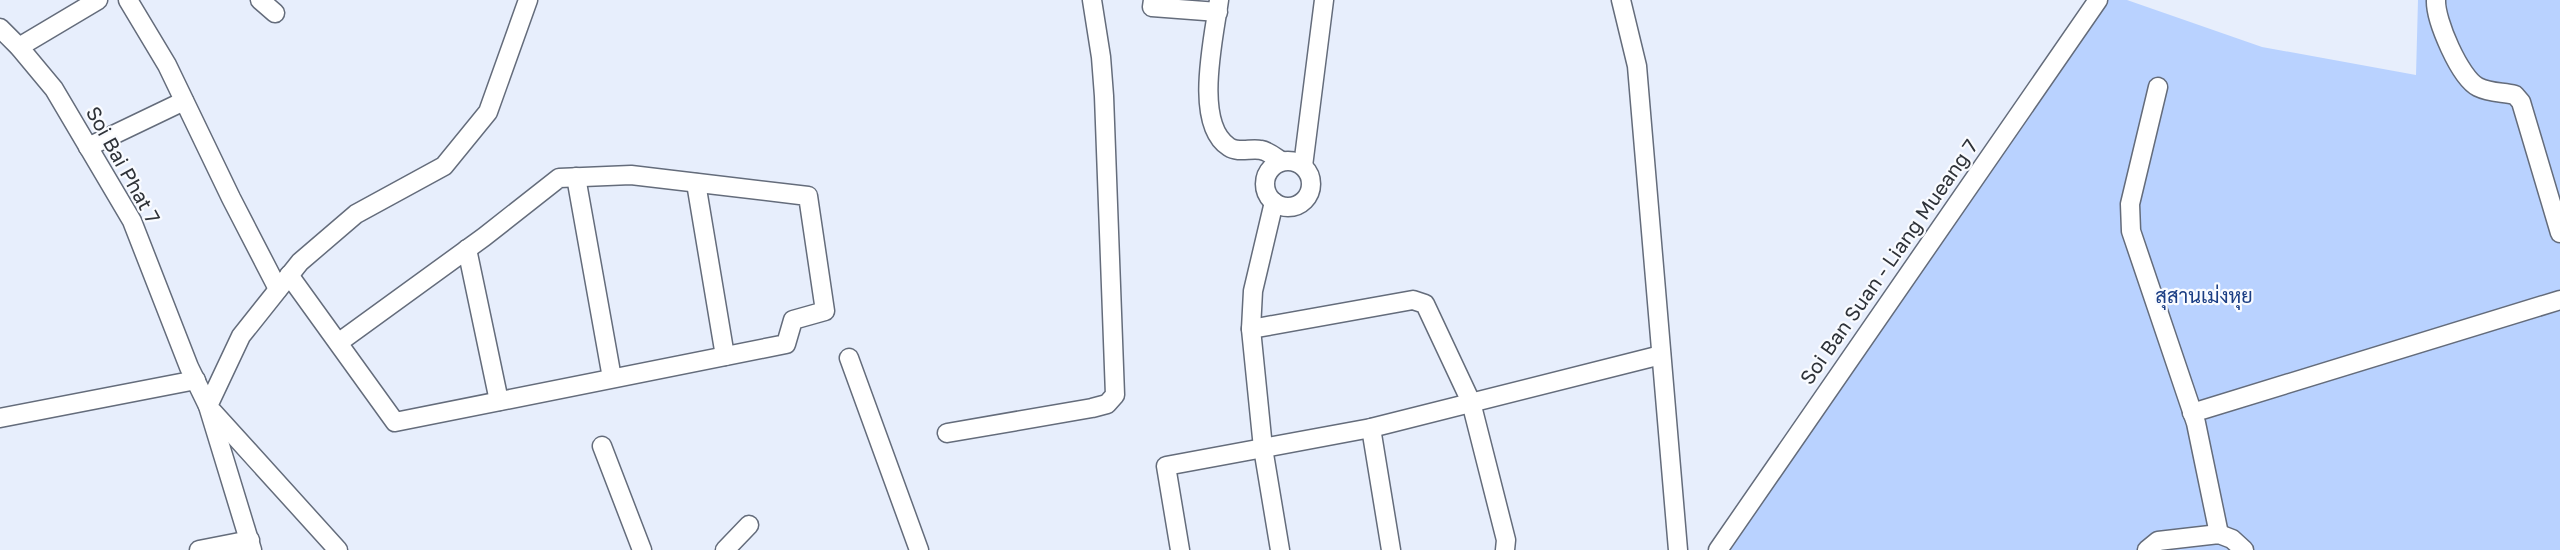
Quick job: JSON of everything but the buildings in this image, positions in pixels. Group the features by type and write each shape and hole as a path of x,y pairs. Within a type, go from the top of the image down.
{"street":[{"path":"20,47 98,0"},
{"path":"128,0 167,65 231,198 284,282 338,343 395,422 786,344 793,320 825,311 808,196 631,176 559,178 467,249 338,343"},
{"path":"260,0 275,13"},
{"path":"199,550 251,545 208,406 241,336 300,262 356,214 444,166 488,112 528,0"},
{"path":"947,433 1092,408 1107,404 1115,395 1104,96 1101,57 1092,0"},
{"path":"1153,0 1152,7 1219,6 1208,98 1212,126 1228,147 1262,150 1281,161"},
{"path":"1303,166 1324,0"},
{"path":"1621,0 1637,66 1678,550"},
{"name":"Soi Ban Suan - Liang Mueang 7","path":"1718,550 2098,0"},
{"path":"2436,0 2438,18 2462,70 2471,83 2489,91 2516,95 2521,102 2560,232"},
{"name":"Soi Bai Phat 7","path":"0,28 20,47 54,89 132,221 208,406"},
{"path":"2157,87 2130,204 2129,221 2133,241 2192,413 2219,534"},
{"path":"88,147 184,101"},
{"path":"1281,161 1296,161 1303,166 1311,180 1308,196 1296,206 1288,207 1274,202 1265,190 1266,176 1275,164 1281,161"},
{"path":"576,177 612,378"},
{"path":"696,183 725,356"},
{"path":"1274,202 1253,291 1251,329 1263,448 1280,550"},
{"path":"467,249 499,401"},
{"path":"1251,329 1413,300 1422,301 1471,402 1506,540 1506,550"},
{"path":"2192,413 2560,300"},
{"path":"1180,550 1167,466 1371,428 1661,355"},
{"path":"849,358 919,550"},
{"path":"0,418 196,380"},
{"path":"208,406 338,550"},
{"path":"1371,428 1391,550"},
{"path":"602,446 642,550"},
{"path":"725,550 749,525"},
{"path":"2147,550 2158,541 2219,534 2232,539 2244,550"}],"green space":[{"name":"สุสานเม่งหุย","path":"2098,0 2127,0 2262,47 2416,75 2418,0 2560,0 2560,550 1718,550"}]}
